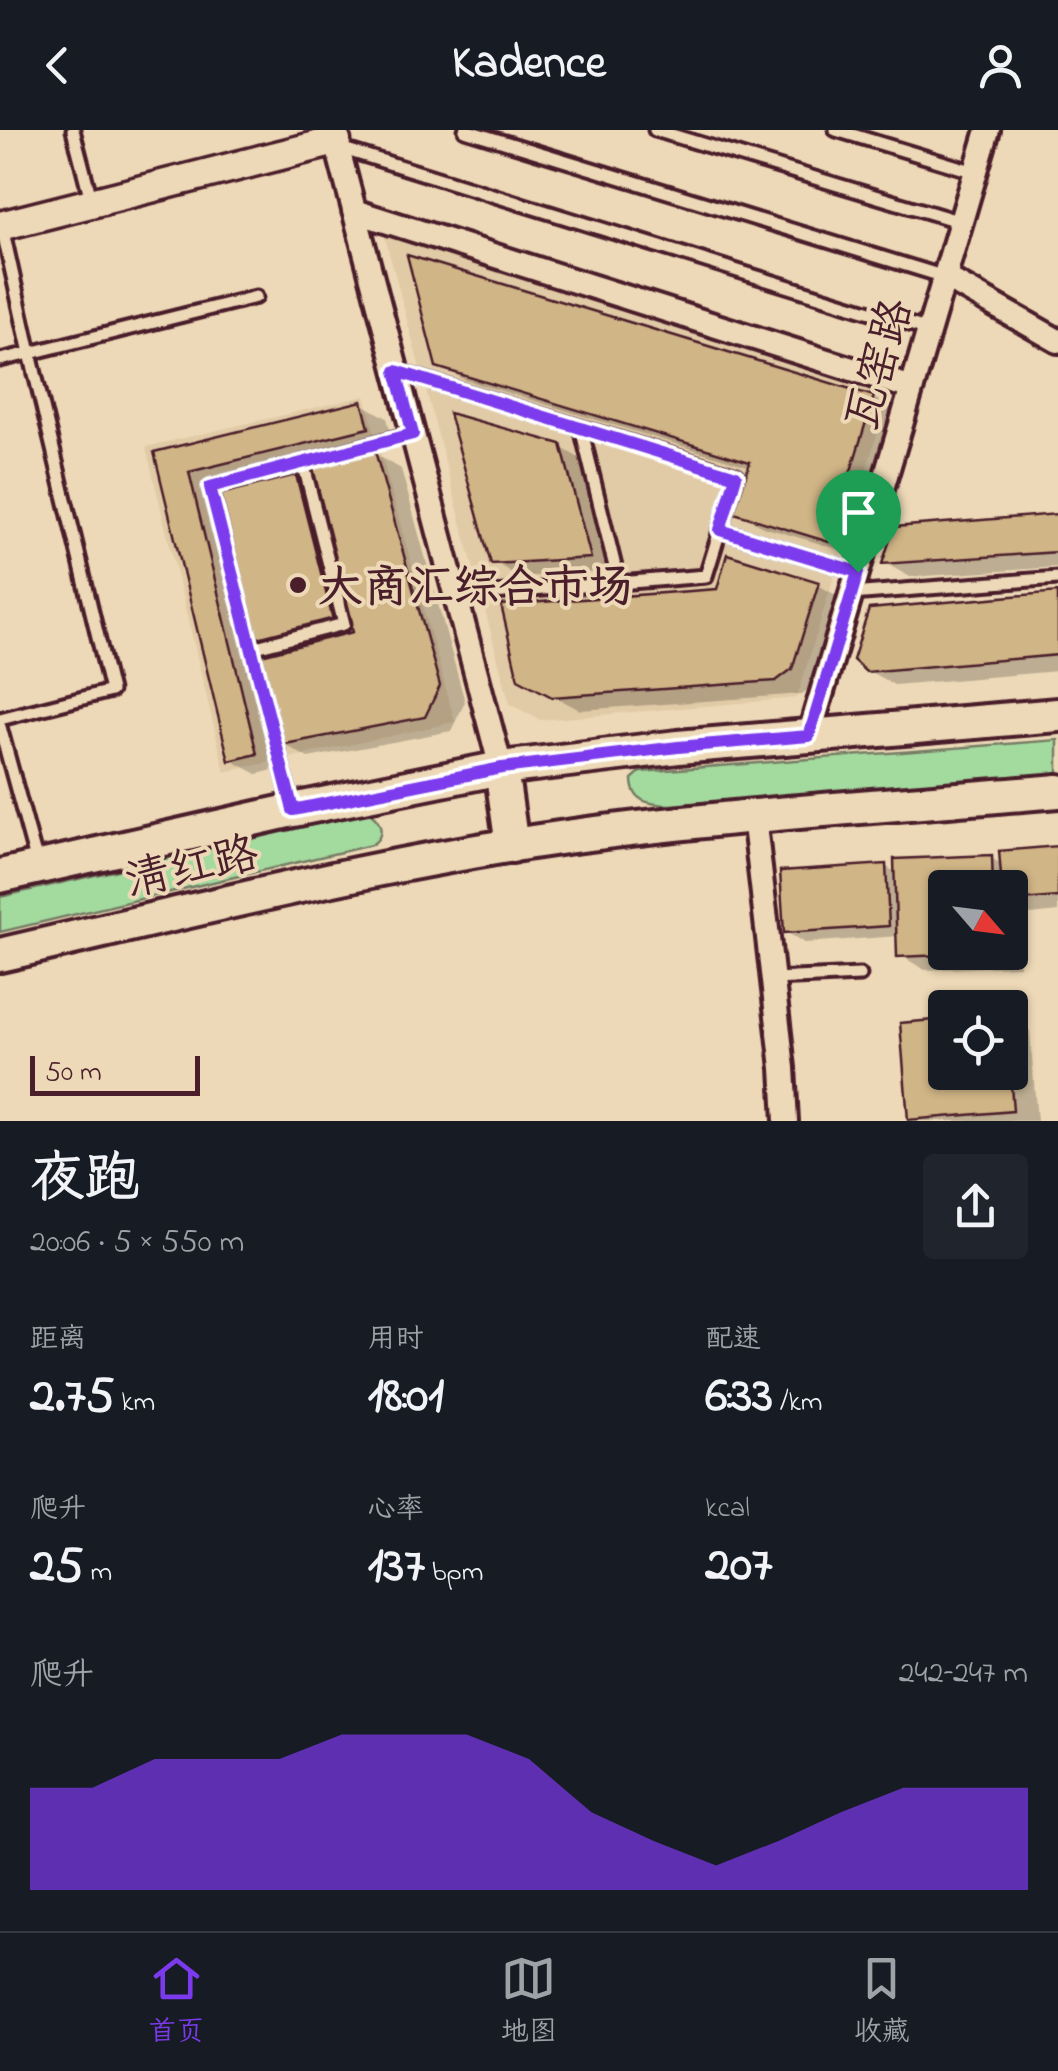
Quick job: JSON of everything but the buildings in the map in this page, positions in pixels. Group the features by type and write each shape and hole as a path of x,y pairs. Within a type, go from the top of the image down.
{"main road":[{"name":"清红路","path":"0,876 502,768 678,747 1058,715"},
{"path":"502,768 512,846"},
{"name":"清红路","path":"0,955 350,876 512,846 754,816 1058,791"}],"street":[{"name":"瓦窑路","path":"809,736 988,130"},
{"path":"1,225 335,139 502,768"},
{"path":"354,212 912,388"},
{"path":"945,277 1058,342"},
{"path":"754,816 786,1121"}],"lane":[{"path":"73,130 92,203"},
{"path":"465,130 945,277"},
{"path":"655,130 961,222"},
{"path":"836,130 976,172"},
{"path":"335,139 929,330"},
{"path":"0,719 111,691 1,225"},
{"path":"0,360 256,297"},
{"path":"396,371 736,476 706,576 456,596"},
{"path":"580,428 619,583"},
{"path":"293,810 210,487 413,434"},
{"path":"252,648 344,624 303,462"},
{"path":"720,530 854,583 1058,578"},
{"path":"0,727 38,867"},
{"path":"773,979 860,975"}],"shaded area":[{"path":"383,230 891,389 797,698 540,720 510,704"},
{"name":"大商汇综合市场","path":"365,396 455,722 225,772 146,447"}],"green space":[{"path":"1058,740 1058,773 670,805 639,798 632,779 640,772"},
{"path":"369,813 381,829 371,845 0,932 0,897"}],"place":[{"name":"大商汇综合市场","path":"298,585"}],"route":[{"path":"396,371 736,476 720,530 858,572 809,736 502,768 293,810 210,487 413,434 396,371"}]}
